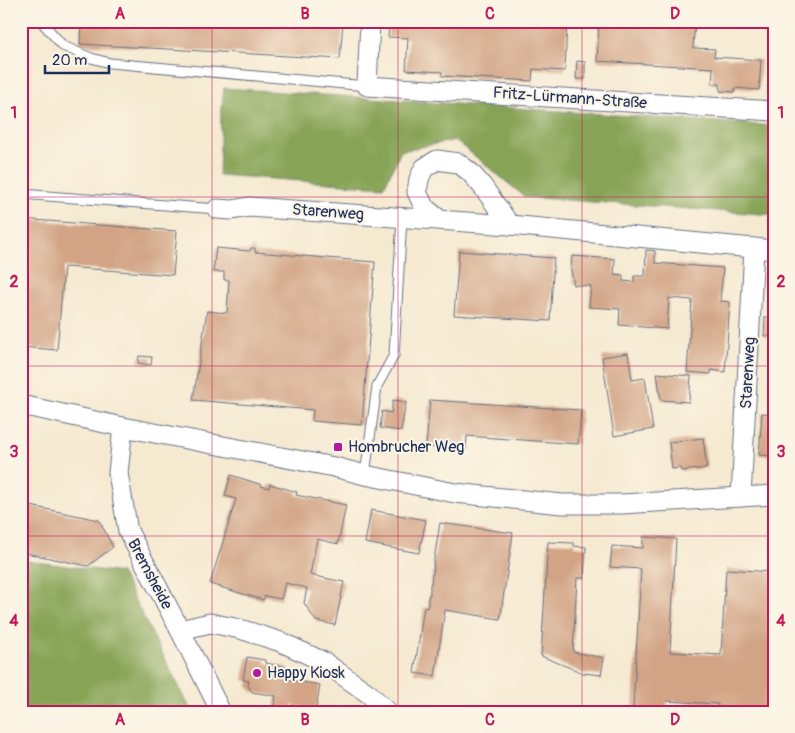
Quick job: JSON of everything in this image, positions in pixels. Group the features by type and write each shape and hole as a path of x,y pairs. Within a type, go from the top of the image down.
{"street":[{"path":"366,86 370,21"},
{"name":"Fritz-Lürmann-Straße","path":"366,86 774,111"},
{"path":"440,220 424,207 417,192 419,179 424,168 437,160 458,162 470,172 510,225"},
{"name":"Starenweg","path":"216,210 249,207 510,225 774,250"},
{"name":"Starenweg","path":"741,497 754,248"},
{"path":"21,405 455,493 562,504 622,504 774,495"},
{"name":"Bremsheide","path":"123,427 118,473 128,531 221,712"},
{"path":"180,630 210,623 240,629 281,642 324,662 369,694 388,712"}],"lane":[{"name":"Fritz-Lürmann-Straße","path":"41,21 63,46 90,58 110,63 366,86"},
{"path":"21,194 216,210"},
{"path":"365,476 377,386 394,355 402,218"}],"green space":[{"path":"224,88 774,126 774,215 525,197 455,140 401,151 384,187 219,175"},
{"path":"21,560 121,573 192,712 21,712"}],"building":[{"path":"81,21 343,21 340,59 80,44"},
{"path":"389,21 567,21 565,71 533,69 532,81 442,76 442,72 406,70 408,38 388,37"},
{"path":"599,21 695,21 693,48 715,49 714,57 761,60 759,90 735,88 735,92 720,91 720,84 712,84 713,68 597,61"},
{"path":"577,61 585,62 585,79 576,79"},
{"path":"21,219 177,231 173,275 64,267 57,350 21,347"},
{"path":"216,248 250,251 251,248 255,248 255,252 375,262 362,425 312,421 313,410 193,400 207,311 227,312 229,280 224,280 224,272 213,272"},
{"path":"646,250 655,251 655,263 723,268 720,301 730,302 725,372 711,370 711,374 687,372 692,300 669,298 667,329 619,325 620,309 589,307 591,286 574,285 571,270 572,256 615,259 614,274 623,275 623,281 634,282 634,276 645,276"},
{"path":"459,251 554,258 550,321 454,315"},
{"path":"765,317 774,317 774,336 764,336"},
{"path":"628,353 632,380 645,378 653,429 614,436 602,357"},
{"path":"139,356 152,357 151,365 138,363"},
{"path":"657,373 691,376 689,402 661,400"},
{"path":"393,400 406,402 401,431 380,428 382,411 391,413"},
{"path":"430,400 581,410 578,444 467,436 466,450 426,447"},
{"path":"762,413 774,414 774,456 759,455"},
{"path":"703,438 707,468 681,471 680,468 672,469 669,442"},
{"path":"231,475 261,486 269,488 270,484 297,492 296,495 346,505 338,544 317,539 310,575 344,582 335,625 316,621 304,603 307,588 285,583 281,599 265,596 263,600 210,584 236,499 225,496"},
{"path":"21,504 99,520 113,547 88,566 21,552"},
{"path":"371,510 426,520 419,553 365,543"},
{"path":"440,523 513,533 500,619 445,610 435,676 414,673 424,607 427,608 428,606 430,595 430,584"},
{"path":"643,537 676,539 670,652 721,655 726,569 774,572 774,712 717,712 718,704 667,701 666,710 633,708 641,569 610,567 612,546 643,548"},
{"path":"548,542 574,543 574,546 586,547 584,578 577,578 573,652 604,658 601,675 583,673 541,656"},
{"path":"247,657 287,667 285,679 320,685 316,710 292,705 292,712 273,712 276,696 252,692 248,686 249,681 243,680"}],"place":[{"name":"Hombrucher Weg","path":"338,447"},
{"name":"Happy Kiosk","path":"257,673"}]}
